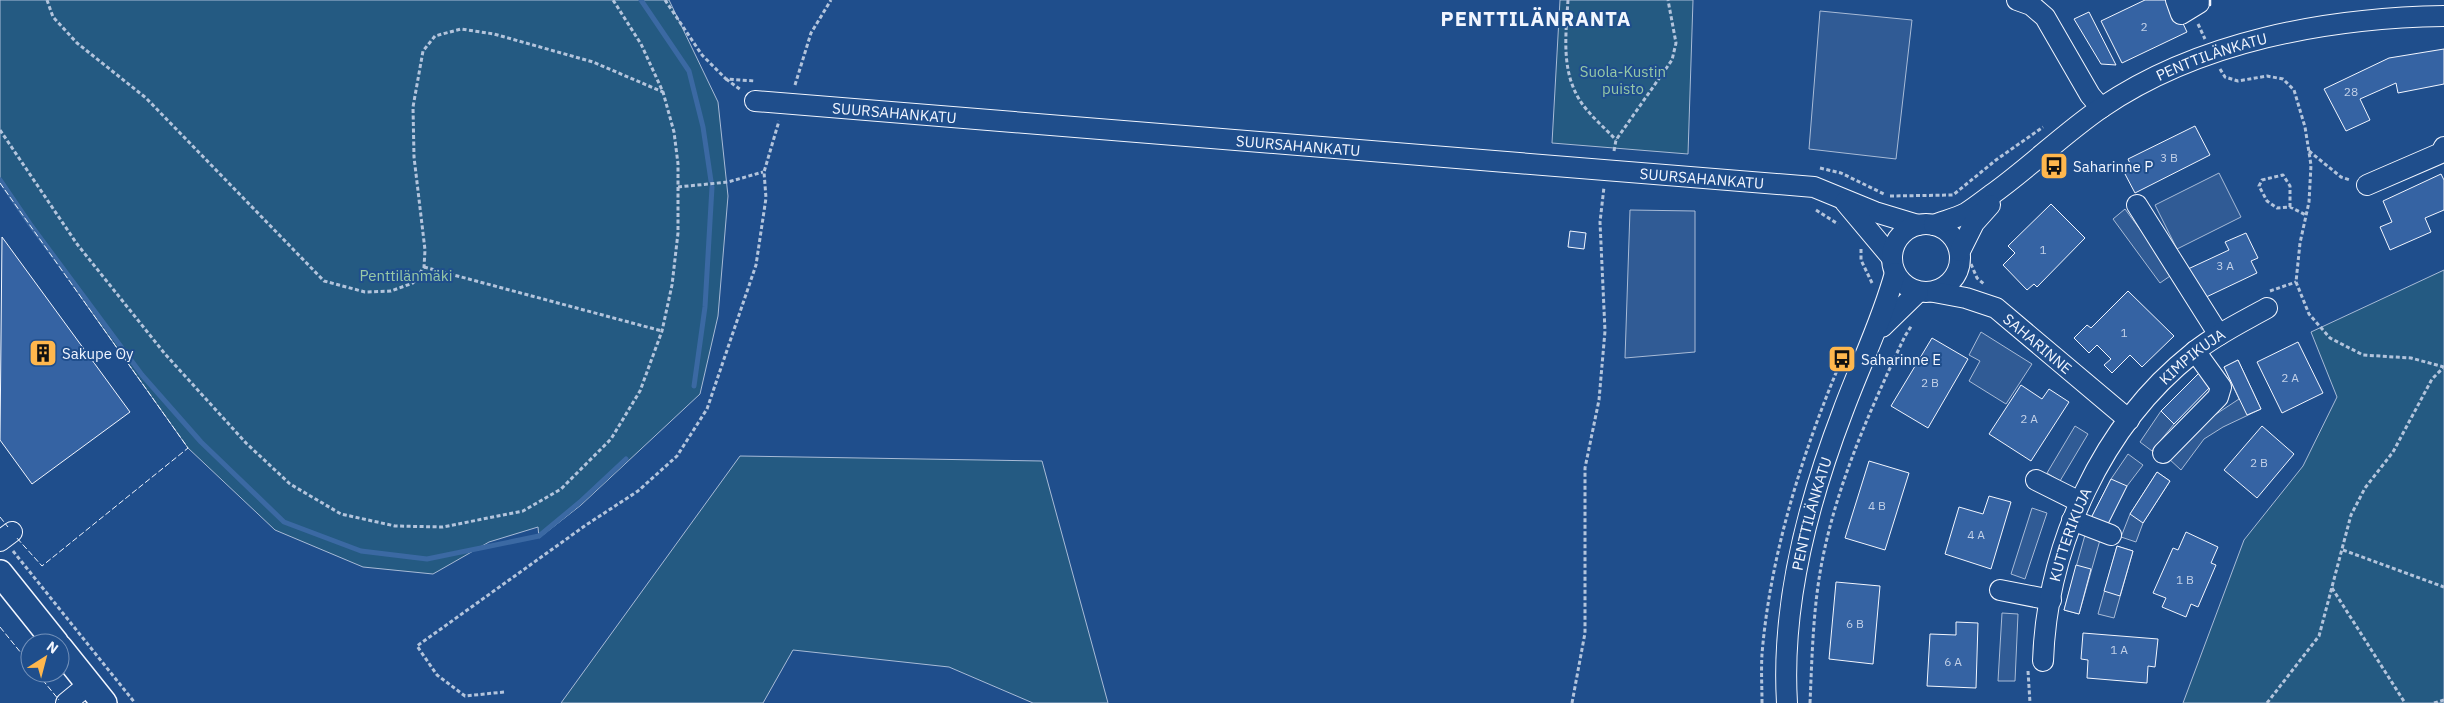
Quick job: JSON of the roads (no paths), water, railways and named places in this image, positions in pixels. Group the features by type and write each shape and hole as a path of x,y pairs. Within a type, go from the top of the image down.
{"main road":[{"path":"0,573 48,633"},
{"path":"70,660 97,694"}],"street":[{"path":"2017,0 2031,5 2045,16 2082,81 2101,108"},
{"name":"PENTTILÄNKATU","path":"1926,225 1966,213 2012,180 2101,108 2153,76 2211,53 2263,39 2346,23 2444,16"},
{"name":"SUURSAHANKATU","path":"755,91 1814,187 1875,212 1926,225"},
{"path":"2367,185 2441,153 2444,148"},
{"name":"PENTTILÄNKATU","path":"1964,258 1974,223 2012,180"},
{"name":"SUURSAHANKATU","path":"1840,197 1893,266"},
{"path":"2137,205 2219,335"},
{"path":"1926,292 1904,285 1893,266 1892,251 1899,237 1905,231 1926,225 1941,227 1953,237 1964,258 1972,287 1996,308"},
{"path":"1877,332 1926,292 1948,285 1964,258"},
{"name":"PENTTILÄNKATU","path":"1788,703 1787,655 1792,608 1810,516 1823,467 1843,410 1877,332 1893,266"},
{"name":"SAHARINNE","path":"1926,292 1966,298 1996,308 2128,420"},
{"name":"KIMPIKUJA","path":"2128,420 2158,385 2195,351 2267,300"},
{"path":"2163,453 2218,397 2221,387 2195,351"},
{"name":"KUTTERIKUJA","path":"2036,663 2044,636 2051,600 2076,511 2096,468 2128,420"},
{"path":"2036,480 2111,535"},
{"path":"2000,590 2051,600"},
{"path":"66,703 97,694"}],"waterway":[{"path":"641,0 689,71 703,127 711,181"},
{"path":"0,180 30,224 142,375 201,442 284,522 361,551 427,559 539,536 580,502 626,459"},
{"path":"694,386 705,307 712,187"}],"place":[{"name":"Saharinne P","path":"2054,166"},
{"name":"Sakupe Oy","path":"43,353"},
{"name":"Saharinne E","path":"1842,359"}],"district":[{"name":"PENTTILÄNRANTA","path":"1536,18"}],"park label":[{"name":"Suola-Kustin puisto","path":"1623,80"},
{"name":"Penttilänmäki","path":"406,275"}]}
